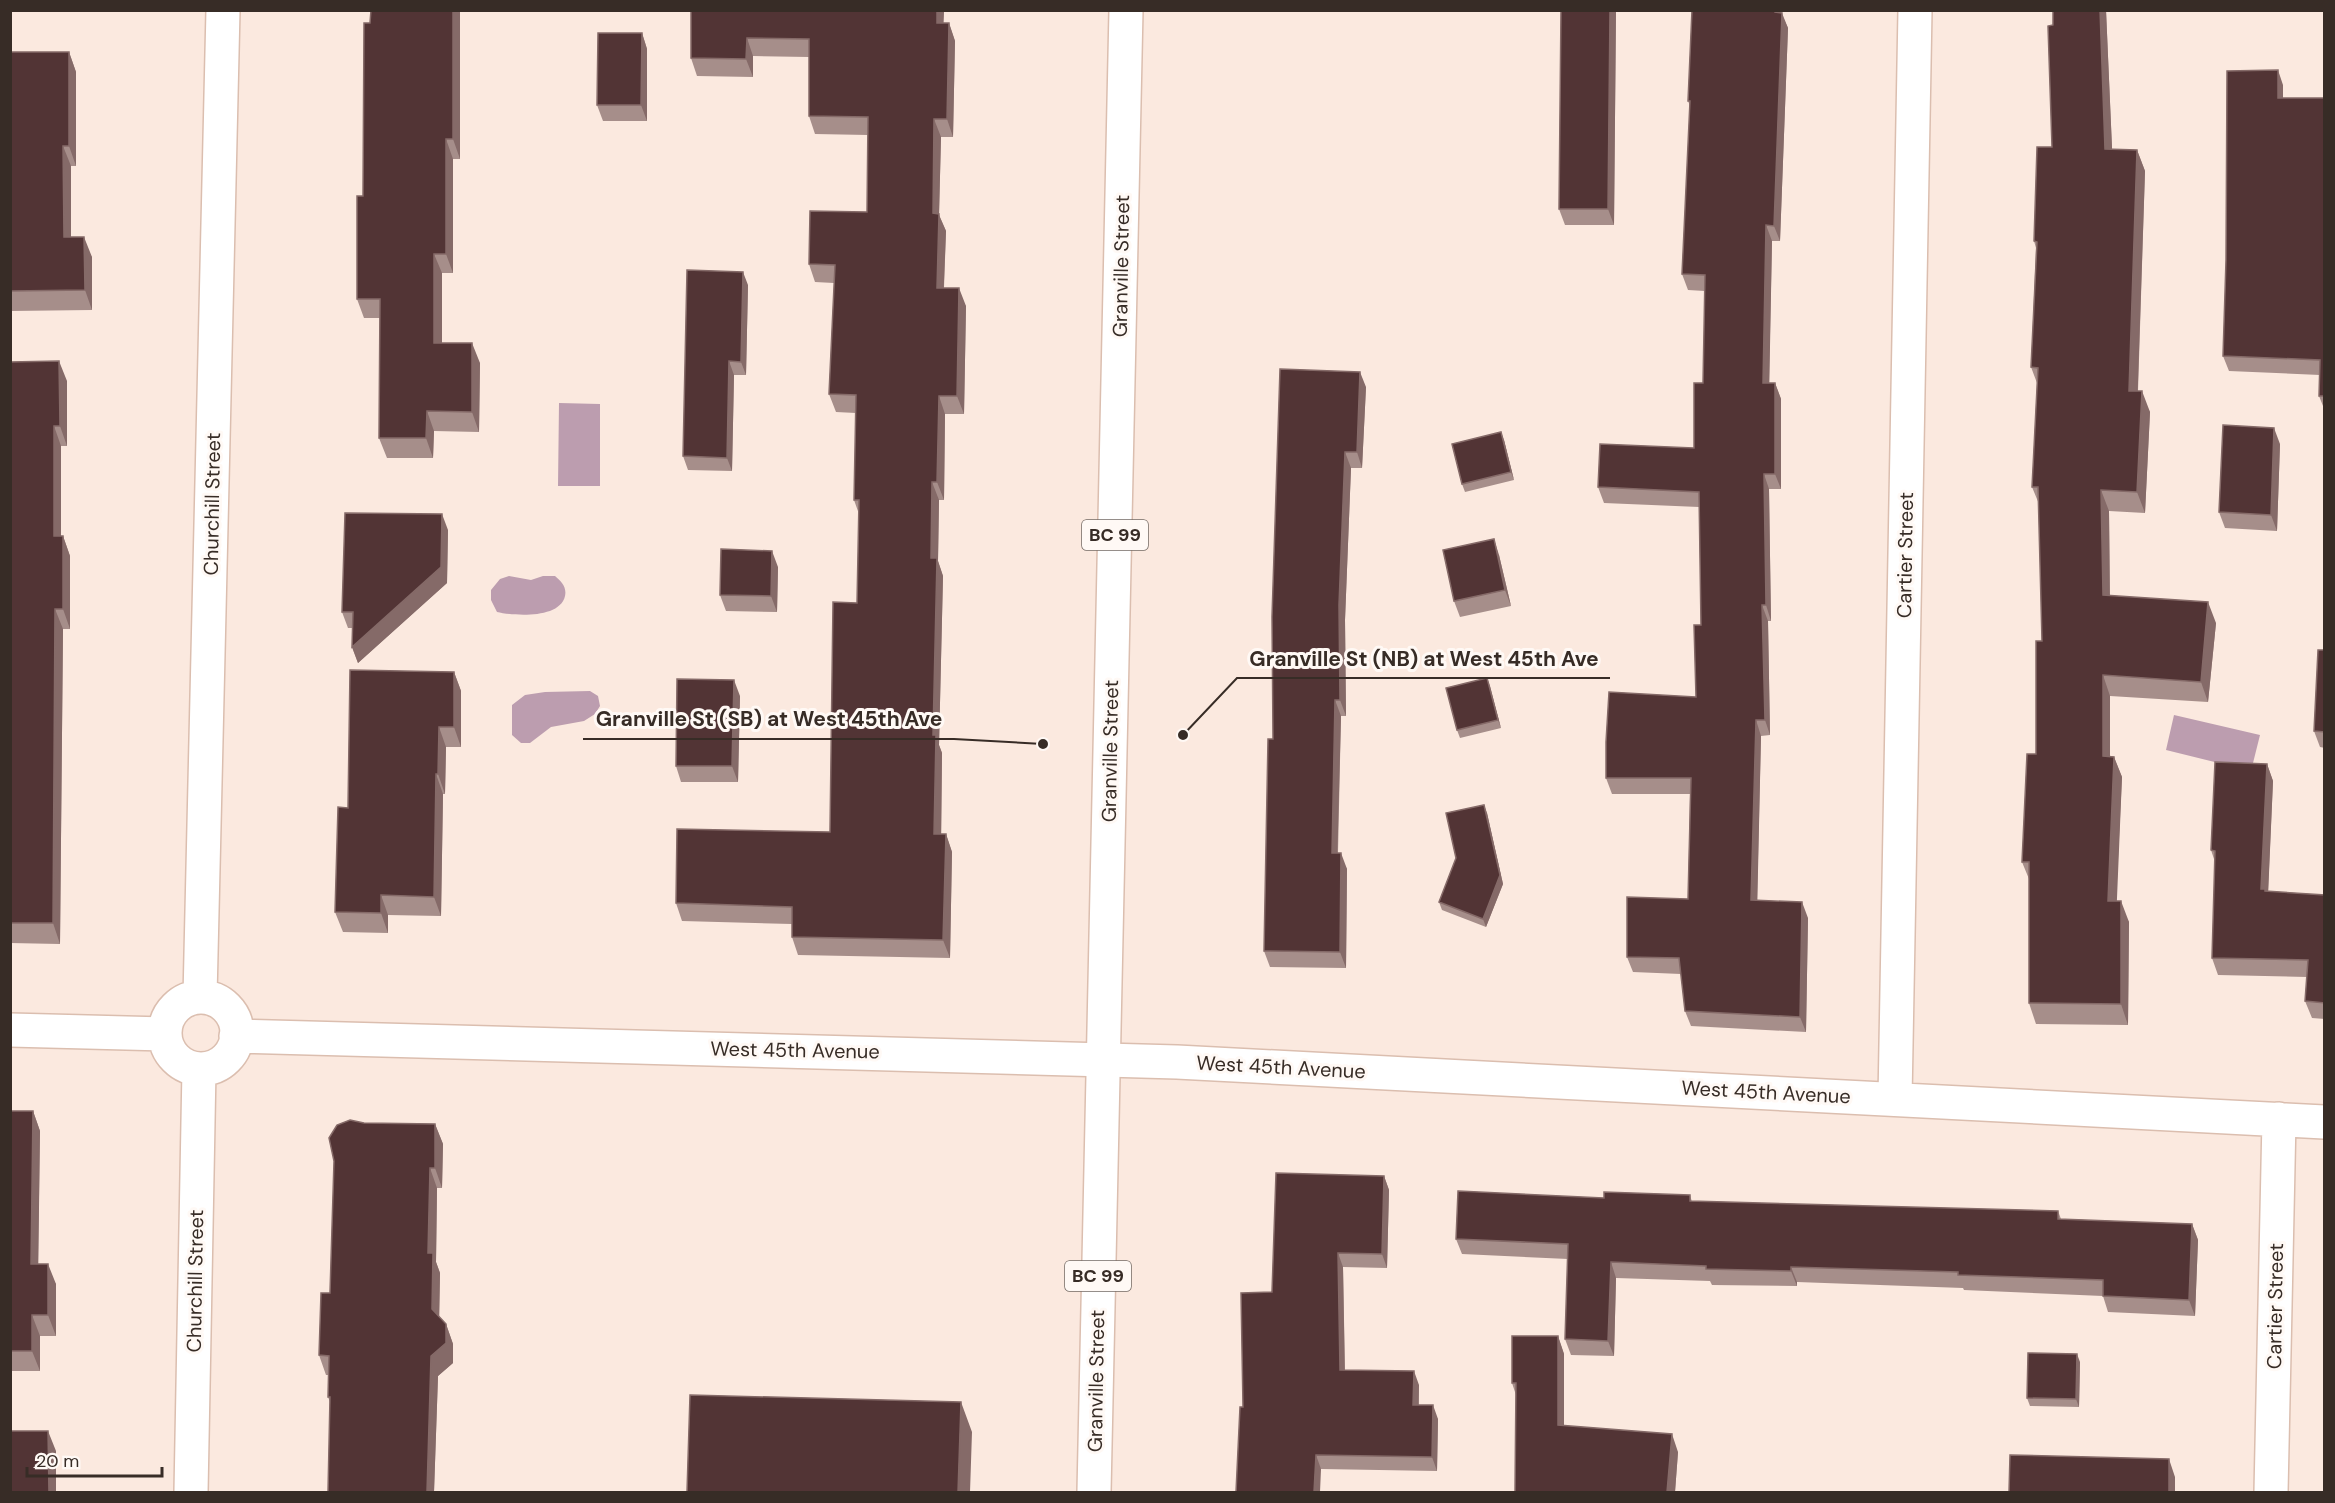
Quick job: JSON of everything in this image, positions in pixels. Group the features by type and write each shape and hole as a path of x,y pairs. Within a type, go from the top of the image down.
{"main road":[{"name":"Churchill Street","path":"200,997 223,10"},
{"name":"Granville Street","path":"1094,1492 1126,10"},
{"name":"Cartier Street","path":"1895,1099 1915,10"},
{"path":"200,997 223,1005 236,1024 236,1036 234,1047 228,1056 210,1068 199,1069 188,1067 172,1054 165,1034 166,1023 171,1013 189,999 200,997"},
{"path":"10,1030 165,1034"},
{"name":"West 45th Avenue","path":"236,1036 1103,1059 2325,1122"},
{"name":"Churchill Street","path":"191,1492 199,1069"},
{"name":"Cartier Street","path":"2271,1492 2279,1119"}],"shaded area":[{"path":"559,403 600,404 600,486 558,486"},
{"path":"509,576 531,580 543,576 555,576 564,587 565,596 555,609 546,612 525,615 497,612 491,600 491,590 500,579"},
{"path":"590,691 598,696 600,706 595,714 584,721 551,727 530,743 521,743 512,735 512,705 525,695"},
{"path":"2174,715 2260,735 2251,771 2166,750"}],"building":[{"path":"371,10 453,10 453,139 446,139 446,254 434,254 434,343 472,343 472,412 427,411 426,438 379,438 380,299 357,299 357,196 363,196 364,23 370,23"},
{"path":"691,10 937,10 937,23 949,23 947,119 934,119 933,213 939,214 937,288 959,288 957,396 939,396 937,482 932,482 931,558 937,558 933,735 936,735 934,834 946,834 943,940 792,937 792,907 676,903 677,829 830,832 833,602 857,603 859,500 854,500 856,395 829,394 835,265 809,264 810,211 867,212 868,117 809,116 809,39 747,38 746,59 691,58"},
{"path":"1561,10 1610,10 1608,209 1559,209"},
{"path":"1692,10 1775,10 1775,12 1782,13 1774,226 1766,225 1763,383 1775,383 1775,474 1764,474 1766,605 1762,605 1765,720 1756,720 1751,900 1802,902 1800,1017 1685,1011 1679,958 1627,957 1627,897 1688,899 1691,778 1606,778 1609,692 1696,697 1694,625 1701,625 1699,492 1598,487 1600,444 1694,448 1694,383 1703,383 1705,275 1682,274"},
{"path":"2053,10 2100,10 2105,149 2137,150 2129,391 2142,391 2137,492 2101,490 2103,595 2208,602 2201,682 2103,675 2103,756 2114,757 2108,901 2121,901 2121,1004 2029,1003 2029,862 2022,862 2027,754 2036,754 2036,641 2042,641 2038,487 2032,487 2038,368 2031,367 2037,242 2034,241 2037,147 2052,147 2048,26 2053,25"},
{"path":"598,33 642,33 641,105 597,105"},
{"path":"10,52 69,52 69,146 63,146 64,237 84,237 85,290 10,291"},
{"path":"2278,70 2278,98 2325,98 2325,396 2319,396 2320,360 2223,356 2227,71"},
{"path":"687,270 743,272 741,362 729,361 727,458 683,456"},
{"path":"59,361 60,426 54,426 54,536 63,536 63,609 55,609 53,923 10,923 10,362"},
{"path":"1280,369 1360,372 1357,452 1345,452 1339,605 1340,700 1335,700 1332,853 1341,853 1340,952 1264,951 1268,739 1273,739 1272,617"},
{"path":"2223,425 2274,428 2271,515 2219,512"},
{"path":"1501,432 1511,472 1462,484 1452,444"},
{"path":"345,513 442,514 441,567 352,647 353,612 342,612"},
{"path":"1494,539 1505,590 1454,601 1443,550"},
{"path":"721,549 772,551 771,596 720,595"},
{"path":"2318,650 2325,650 2325,732 2314,731"},
{"path":"350,670 454,672 454,727 439,727 434,897 381,895 381,913 335,912 338,807 348,808"},
{"path":"1487,678 1498,720 1457,730 1446,688"},
{"path":"677,679 734,680 732,766 676,766"},
{"path":"2215,762 2267,764 2261,889 2325,895 2325,1003 2305,1001 2308,960 2212,958 2215,851 2211,850"},
{"path":"1484,805 1500,875 1483,919 1439,902 1456,858 1446,813"},
{"path":"10,1111 33,1111 31,1264 48,1264 48,1315 32,1315 32,1351 10,1351"},
{"path":"350,1120 364,1123 435,1124 435,1168 430,1168 428,1253 433,1253 432,1309 446,1324 446,1343 431,1356 427,1492 328,1492 329,1356 319,1355 321,1293 330,1293 334,1161 329,1138 337,1125"},
{"path":"1276,1173 1384,1176 1382,1254 1338,1253 1340,1370 1414,1371 1413,1405 1433,1405 1432,1457 1316,1455 1314,1492 1236,1492 1240,1407 1243,1407 1241,1293 1272,1292"},
{"path":"1458,1191 1604,1198 1604,1192 1690,1195 1690,1201 2058,1211 2058,1219 2192,1224 2189,1300 2103,1296 2103,1280 1958,1275 1958,1272 1791,1267 1791,1271 1706,1269 1706,1266 1611,1262 1608,1341 1565,1339 1568,1244 1456,1239"},
{"path":"1512,1336 1558,1336 1558,1425 1672,1434 1667,1492 1515,1492 1516,1383 1512,1383"},
{"path":"2028,1353 2077,1354 2076,1399 2027,1398"},
{"path":"690,1395 961,1402 958,1492 687,1492"},
{"path":"10,1431 48,1431 49,1492 10,1492"},
{"path":"2010,1455 2169,1459 2169,1492 2009,1492"}],"place":[{"name":"Granville St (NB) at West 45th Ave","path":"1183,735"},
{"name":"Granville St (SB) at West 45th Ave","path":"1043,744"}]}
